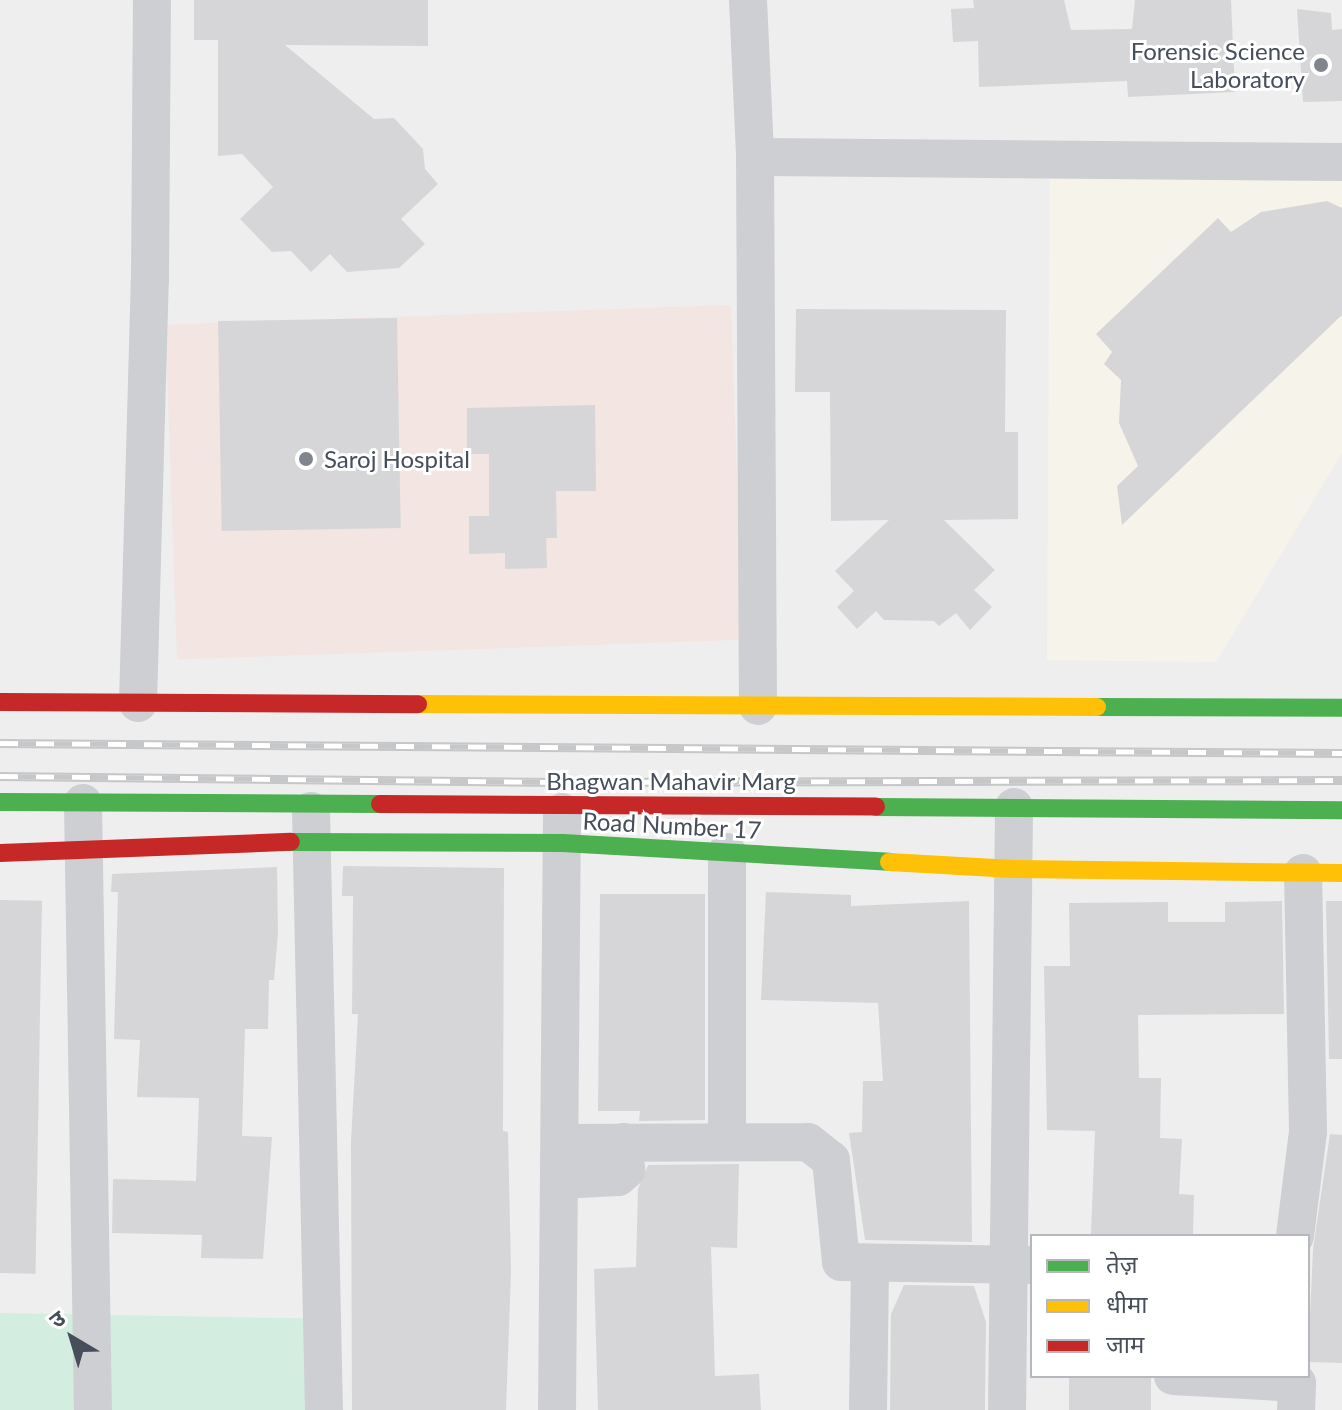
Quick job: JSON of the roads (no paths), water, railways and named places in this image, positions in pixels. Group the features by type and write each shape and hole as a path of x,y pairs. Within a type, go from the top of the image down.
{"main road":[{"path":"0,702 1342,708"},
{"name":"Bhagwan Mahavir Marg","path":"0,802 1342,810"},
{"name":"Road Number 17","path":"0,853 312,841 563,843 1013,869 1342,873"}],"street":[{"path":"138,703 150,280 152,0"},
{"path":"748,0 755,157 758,706"},
{"path":"755,157 1342,162"},
{"path":"83,803 88,852 93,1410"},
{"path":"311,804 324,1410"},
{"path":"557,1410 562,805"},
{"path":"1007,1410 1020,1265 1014,807"},
{"path":"727,852 727,1141"},
{"path":"1295,1234 1308,1132 1303,873"},
{"path":"560,1162 624,1142 808,1142 822,1149 831,1160 836,1256 841,1262 870,1265 1020,1265"},
{"path":"868,1410 870,1265"},
{"path":"1208,1378 1297,1383 1296,1410"}],"railway":[{"path":"0,743 1342,753"},
{"path":"0,776 559,782 1342,780"}],"place":[{"name":"Forensic Science Laboratory","path":"1321,65"},
{"name":"Saroj Hospital","path":"306,459"}]}
